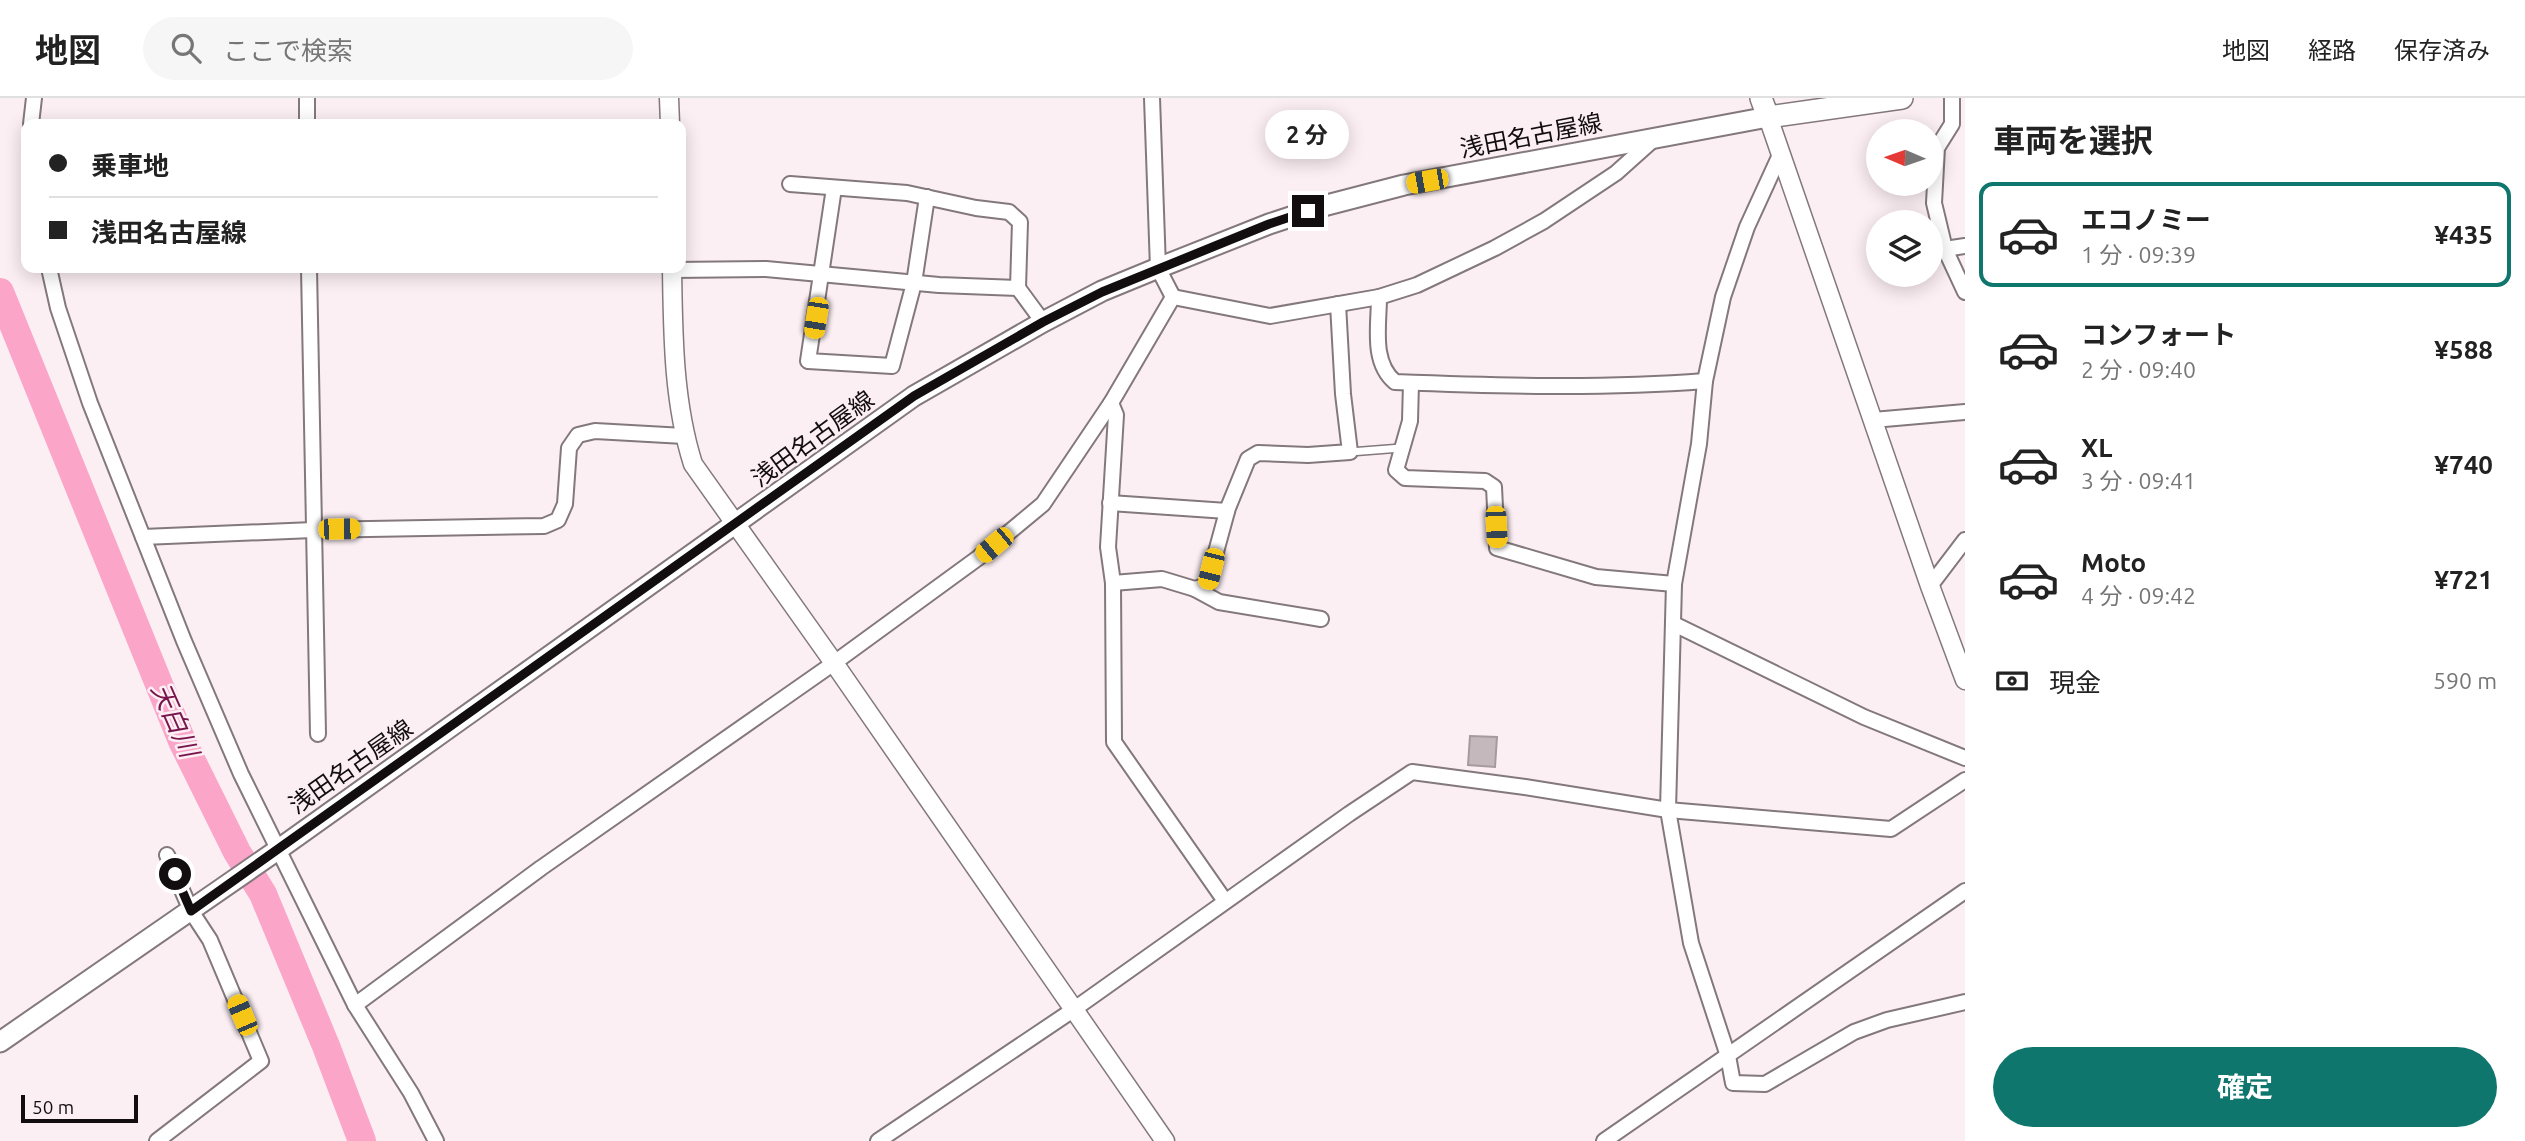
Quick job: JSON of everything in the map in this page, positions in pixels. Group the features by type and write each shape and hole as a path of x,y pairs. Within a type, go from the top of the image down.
{"main road":[{"path":"1764,108 1902,98"},
{"name":"浅田名古屋線","path":"0,1042 279,849 914,396 1043,322 1102,292 1269,224 1391,188 1658,136 1764,108"}],"street":[{"path":"32,119 34,98"},
{"path":"307,98 307,119"},
{"path":"669,98 670,119"},
{"path":"1152,98 1158,268 1172,297"},
{"path":"1952,98 1952,124 1937,148 1934,203 1945,248 1965,292"},
{"path":"1764,108 1965,680"},
{"path":"1172,297 1270,316 1379,297 1417,285 1544,221 1616,173 1658,136"},
{"path":"1780,155 1747,227 1723,297 1705,381 1699,444 1674,584 1668,810 1691,943 1728,1056 1733,1083 1765,1084 1854,1032 1887,1020 1965,1002"},
{"path":"790,184 927,197 1009,212 1020,222 1018,288 1043,322"},
{"path":"834,188 808,361 892,366 914,283 927,197"},
{"path":"1945,248 1965,246"},
{"path":"686,269 766,269 914,283 1018,288"},
{"path":"50,273 58,308 86,391 241,774 355,1005 411,1093 436,1141"},
{"path":"309,273 318,734"},
{"path":"672,273 673,341 684,436 693,464 1165,1141"},
{"path":"355,1005 541,868 834,663 978,558 1043,504 1111,403 1172,297"},
{"path":"1379,297 1380,360 1382,368 1395,382 1479,386 1641,386 1705,381"},
{"path":"1195,589 1207,585 1227,512 1248,459 1258,453 1308,455 1350,452 1343,394 1338,304"},
{"path":"1411,383 1410,421 1396,470 1405,478 1485,481 1494,487 1497,548 1596,577 1674,584"},
{"path":"1111,403 1116,415 1108,547 1113,583 1114,742 1225,901"},
{"path":"1873,420 1965,412"},
{"path":"143,537 313,530 544,526 558,520 565,504 569,448 578,435 595,431 684,436"},
{"path":"1110,503 1227,512"},
{"path":"1930,586 1965,540"},
{"path":"1113,583 1162,579 1195,589 1219,602 1321,619"},
{"path":"1674,624 1864,717 1965,758"},
{"path":"878,1141 1073,1010 1412,772 1668,810 1891,829 1965,780"},
{"path":"158,1141 261,1061 210,940 191,911 167,855"},
{"path":"1604,1141 1965,891"}],"lane":[{"path":"1350,452 1401,448"}],"building":[{"path":"1470,736 1497,737 1495,767 1468,765"}],"waterway":[{"name":"天白川","path":"0,292 182,741 237,852 263,894 362,1141"}],"route":[{"path":"175,874 191,911 914,396 1043,322 1102,292 1269,224 1308,211"}]}
